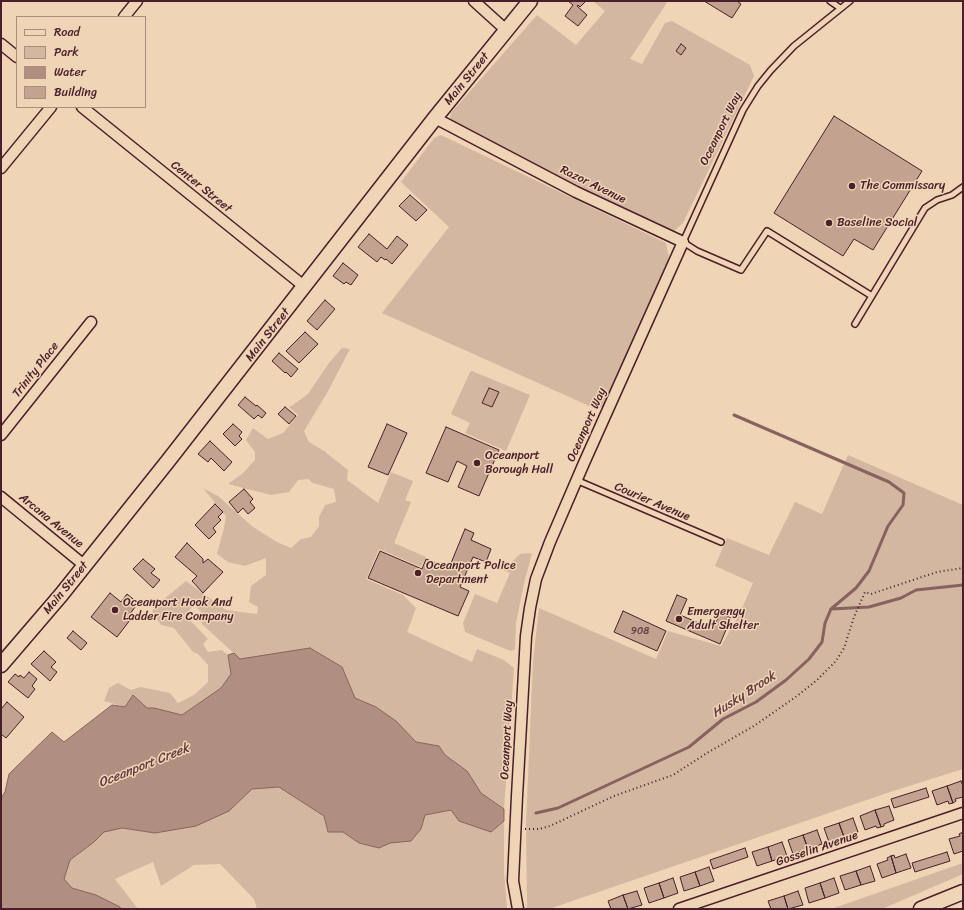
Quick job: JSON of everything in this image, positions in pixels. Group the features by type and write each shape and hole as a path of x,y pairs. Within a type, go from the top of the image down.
{"street":[{"path":"125,16 136,1"},
{"path":"474,1 506,30"},
{"name":"Main Street","path":"1,665 61,595 168,461 305,287 435,118 530,1"},
{"path":"1,44 16,56"},
{"path":"1,168 50,108"},
{"name":"Center Street","path":"83,108 305,287"},
{"name":"Razor Avenue","path":"435,118 576,192 683,242"},
{"name":"Oceanport Way","path":"518,909 514,882 526,636 536,580 576,480 683,242"},
{"name":"Trinity Place","path":"1,435 91,322"},
{"name":"Arcana Avenue","path":"1,497 84,565"},
{"name":"Gosselin Avenue","path":"679,909 963,813"},
{"path":"921,909 963,892"}],"lane":[{"path":"830,1 840,8"},
{"name":"Oceanport Way","path":"683,242 743,110 758,86 770,70 794,46 850,1"},
{"path":"855,324 926,208 937,200 952,195 963,187"},
{"name":"Razor Avenue","path":"683,242 697,252 741,270 767,230 872,296"},
{"name":"Courier Avenue","path":"576,480 721,542"}],"path":[{"path":"516,829 539,829 550,826 614,796 673,775 707,753 754,726 817,680 836,661 844,648 854,617 865,592 871,594 937,572 963,568"}],"green space":[{"path":"593,1 668,1 630,59 642,64 665,23 672,21 750,65 754,76 683,223 674,231 664,229 453,126 451,122 451,113 537,15 576,45 605,11"},
{"path":"441,135 666,243 669,258 604,406 596,409 382,313 449,227 401,182 434,138"},
{"path":"342,348 350,349 327,393 304,431 309,442 324,451 348,470 347,480 378,503 391,472 413,481 405,500 411,502 394,543 426,557 421,567 379,549 366,579 403,595 416,608 407,632 472,662 477,649 504,660 514,668 504,809 481,793 467,771 445,755 439,746 416,742 396,721 376,707 355,698 342,667 240,659 201,623 207,618 194,605 185,615 208,639 203,644 208,652 222,650 228,655 231,674 221,688 182,715 154,708 125,707 104,701 109,688 118,683 131,690 141,687 170,693 178,703 194,695 208,682 208,665 198,654 193,652 174,628 161,625 152,611 158,604 186,581 226,610 257,614 258,607 249,602 251,586 266,575 266,558 245,566 228,562 217,554 226,516 203,488 218,496 253,527 277,542 291,548 301,539 311,537 319,526 319,517 325,505 336,502 334,489 313,483 308,479 298,480 289,492 271,495 228,484 242,474 255,460 255,452 246,440 253,428 268,439 283,433 298,415 289,407 308,394 329,363"},
{"path":"472,371 530,395 506,451 465,433 470,423 451,414 470,372"},
{"path":"848,455 963,505 963,769 890,792 549,909 527,909 526,822 533,661 539,608 656,659 668,631 721,646 740,613 753,583 715,566 727,538 769,555 795,502 822,514"},
{"path":"520,554 532,554 516,623 515,649 512,651 508,650 465,632 463,623 475,594 497,603 510,573 503,570"},
{"path":"279,787 324,816 328,832 343,832 359,843 379,848 390,843 411,841 421,829 425,815 451,810 491,832 504,821 504,871 507,909 257,909 254,899 220,864 194,865 161,886 153,862 115,879 138,909 121,909 120,907 96,895 72,888 64,879 70,860 94,842 104,832 121,828 155,833 229,811 252,789"},
{"path":"963,863 963,874 882,909 831,909"}],"water":[{"name":"Oceanport Creek","path":"310,648 342,667 355,698 376,707 396,721 416,742 439,746 445,755 467,771 481,793 504,809 504,821 491,832 459,821 451,810 425,815 421,829 411,841 390,843 379,848 359,843 343,832 328,832 324,816 279,787 252,789 229,811 196,826 155,833 122,828 104,832 94,842 70,860 64,879 72,888 96,895 120,907 121,909 1,909 1,798 5,792 9,774 52,732 64,742 112,705 125,707 133,695 147,708 154,708 182,715 221,688 231,674 228,655 234,653 240,659"}],"building":[{"path":"568,1 586,1 580,7 578,5 577,6 587,15 578,26 565,16 573,5"},
{"path":"704,1 737,1 741,4 732,18"},
{"path":"681,44 686,48 681,55 676,51"},
{"name":"The Commissary","path":"834,116 922,171 873,250 854,239 843,256 774,213"},
{"path":"410,195 427,210 416,221 399,206"},
{"path":"369,234 387,249 397,236 408,245 392,264 381,257 377,262 358,247"},
{"path":"343,263 358,275 351,285 346,282 344,284 333,276"},
{"path":"325,300 335,309 317,330 307,321"},
{"path":"305,332 318,344 299,363 286,351"},
{"path":"279,353 298,369 291,377 272,361"},
{"path":"489,388 499,392 492,407 482,403"},
{"path":"245,397 266,413 262,418 258,415 254,419 238,405"},
{"path":"285,407 296,416 289,424 278,414"},
{"path":"233,424 242,432 239,436 242,439 235,446 223,434"},
{"path":"387,424 407,433 388,475 368,467"},
{"name":"Oceanport Borough Hall","path":"446,427 499,450 479,496 458,487 467,466 457,461 448,482 426,473"},
{"path":"210,441 232,462 224,471 211,458 208,462 198,454"},
{"path":"244,489 253,499 250,502 255,508 248,514 243,508 238,513 229,502"},
{"path":"215,504 223,512 218,517 221,520 213,528 216,532 209,539 195,525"},
{"name":"Oceanport Police Department","path":"465,529 474,533 471,540 491,549 486,562 473,557 460,587 469,591 458,616 368,578 380,551 422,569 426,559 449,568"},
{"path":"187,543 203,559 203,563 208,559 223,572 203,593 192,581 197,576 175,557"},
{"path":"143,559 155,569 151,573 160,580 153,588 133,569"},
{"name":"Oceanport Hook And Ladder Fire Company","path":"110,593 121,602 127,594 138,603 127,618 130,620 117,637 91,617"},
{"name":"Emergengy Adult Shelter","path":"677,595 687,599 680,615 713,629 720,613 731,618 720,644 666,621"},
{"path":"623,611 666,631 657,651 614,632"},
{"path":"73,631 87,643 81,650 67,638"},
{"path":"44,651 56,662 51,667 57,672 50,681 31,664"},
{"path":"29,672 37,679 32,686 35,689 28,698 8,682 15,674 24,678"},
{"path":"7,702 24,717 6,738 1,734 1,709"},
{"path":"961,781 963,786 963,797 955,799 956,801 953,803 947,786"},
{"path":"947,786 953,803 949,804 948,801 937,805 932,791"},
{"path":"926,788 929,797 894,808 891,799"},
{"path":"889,806 894,820 884,824 884,826 881,827 875,810"},
{"path":"875,810 881,827 877,828 876,826 865,830 860,816"},
{"path":"853,818 858,832 844,837 839,823"},
{"path":"839,823 844,837 829,842 824,828"},
{"path":"817,830 822,844 808,849 803,835"},
{"path":"963,832 963,851 954,854 949,839 960,836 959,834"},
{"path":"803,835 808,849 793,854 788,840"},
{"path":"782,842 787,856 772,861 768,847"},
{"path":"768,847 772,861 757,866 752,852"},
{"path":"745,848 748,857 713,869 710,860"},
{"path":"947,852 950,861 915,872 912,863"},
{"path":"906,854 911,868 896,873 891,856 894,855 895,858"},
{"path":"891,856 896,873 882,878 877,864 888,860 887,858"},
{"path":"870,866 875,881 861,885 856,871"},
{"path":"709,867 714,881 700,886 695,872"},
{"path":"856,871 861,885 845,890 840,876"},
{"path":"695,872 700,886 684,891 680,877"},
{"path":"673,878 678,893 664,898 659,883"},
{"path":"834,878 839,893 825,898 820,883"},
{"path":"659,883 664,898 649,903 644,888"},
{"path":"820,883 825,898 809,903 805,888"},
{"path":"637,891 642,905 628,909 623,895"},
{"path":"798,891 803,905 788,909 784,896"},
{"path":"623,895 628,909 611,909 608,901"},
{"path":"784,896 788,909 771,909 768,901"}],"waterway":[{"path":"734,415 889,482 904,493 903,505 888,526 869,571 856,588 831,609"},
{"name":"Husky Brook","path":"536,813 558,808 689,747 723,719 756,702 786,680 809,659 822,642 825,623 831,609 869,607 901,598 916,590 963,585"}],"place":[{"name":"The Commissary","path":"852,186"},
{"name":"Baseline Social","path":"829,223"},
{"name":"Oceanport Borough Hall","path":"477,463"},
{"name":"Oceanport Police Department","path":"418,573"},
{"name":"Oceanport Hook And Ladder Fire Company","path":"115,610"},
{"name":"Emergengy Adult Shelter","path":"679,619"}]}
